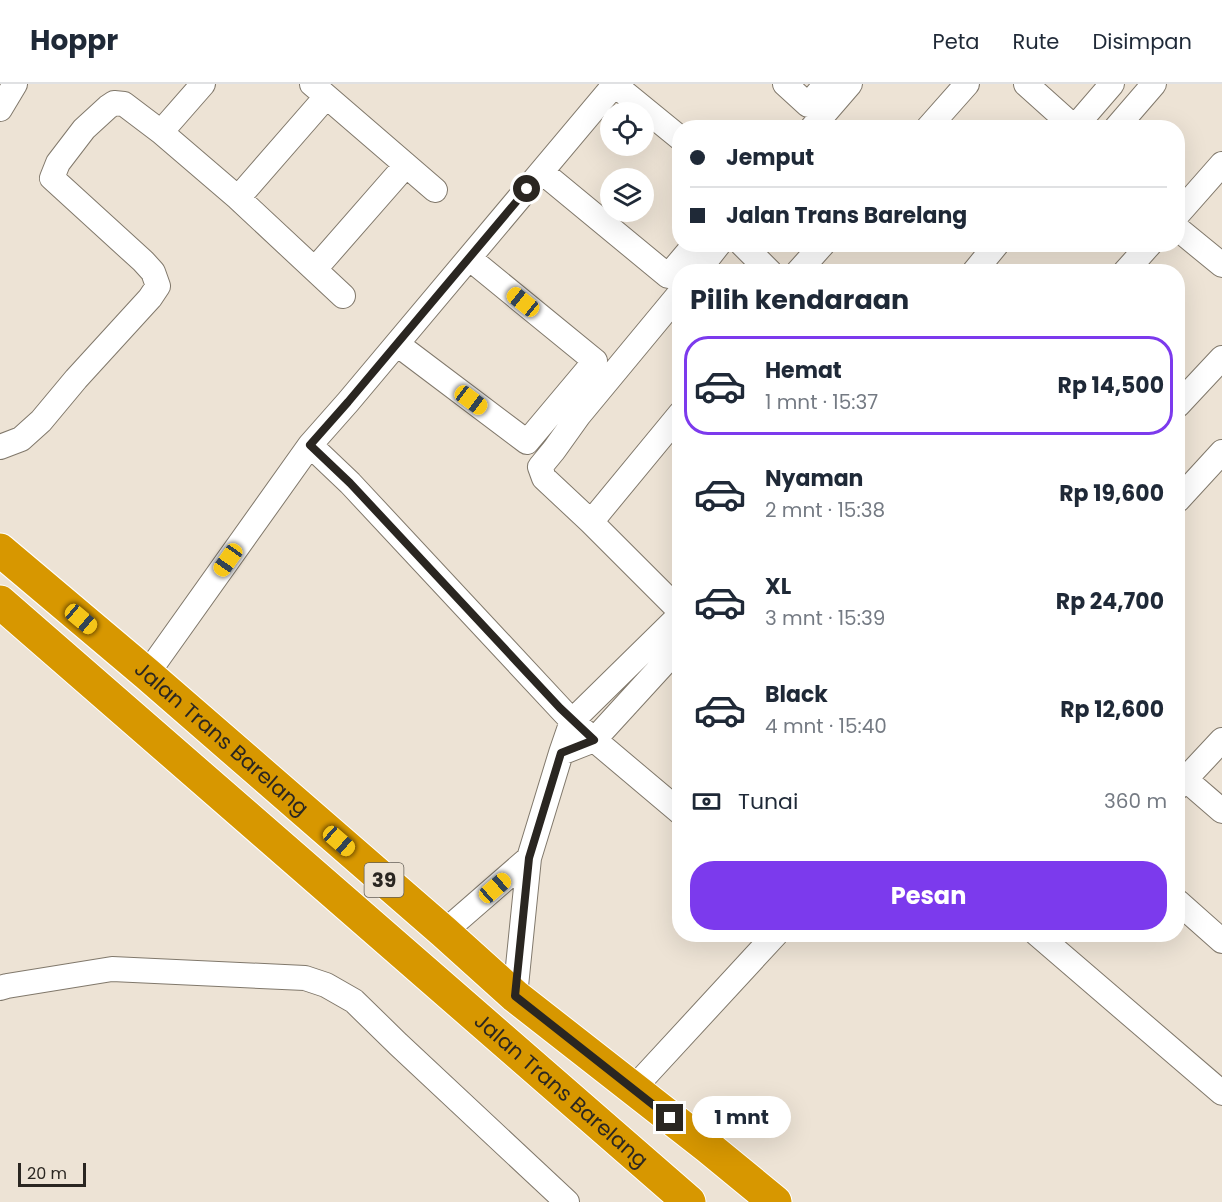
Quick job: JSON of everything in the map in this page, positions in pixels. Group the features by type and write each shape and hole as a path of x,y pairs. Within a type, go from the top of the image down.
{"highway":[{"name":"Jalan Trans Barelang","path":"0,550 147,674 515,996 775,1202"},
{"name":"Jalan Trans Barelang","path":"0,602 687,1202"}],"street":[{"path":"0,109 15,84"},
{"path":"161,132 203,84"},
{"path":"785,84 808,105 826,84"},
{"path":"819,120 850,84"},
{"path":"935,120 968,84"},
{"path":"1026,84 1067,120"},
{"path":"1081,120 1112,84"},
{"path":"1123,120 1154,84"},
{"path":"147,674 310,445 615,85 672,131"},
{"path":"238,198 319,90 435,190"},
{"path":"0,447 21,439 41,422 158,286 153,272 143,261 52,178 58,163 84,129 114,103 124,104 161,132 238,198 343,296"},
{"path":"1185,206 1222,164"},
{"path":"315,269 406,165"},
{"path":"542,172 668,276 672,271"},
{"path":"1185,234 1222,265"},
{"path":"678,264 688,252"},
{"path":"703,264 713,252"},
{"path":"750,252 762,264"},
{"path":"805,264 816,252"},
{"path":"981,264 991,252"},
{"path":"1132,264 1143,252"},
{"path":"397,344 527,442 595,361 469,258"},
{"path":"672,303 540,467 544,478 591,522 672,605"},
{"path":"1185,398 1222,358"},
{"path":"591,522 672,424"},
{"path":"310,445 350,483 572,721 672,805"},
{"path":"1185,493 1222,452"},
{"path":"515,996 529,858 572,721 672,621"},
{"path":"561,753 594,740 672,655"},
{"path":"1185,779 1222,740"},
{"path":"1185,786 1222,811"},
{"path":"444,932 529,858"},
{"path":"1185,908 1222,941"},
{"path":"633,1089 769,942"},
{"path":"1046,942 1222,1093"},
{"path":"0,988 112,969 305,978 326,985 354,1001 567,1202"}],"route":[{"path":"527,189 310,445 350,483 572,721 594,740 561,753 529,858 515,996 670,1118"}]}
